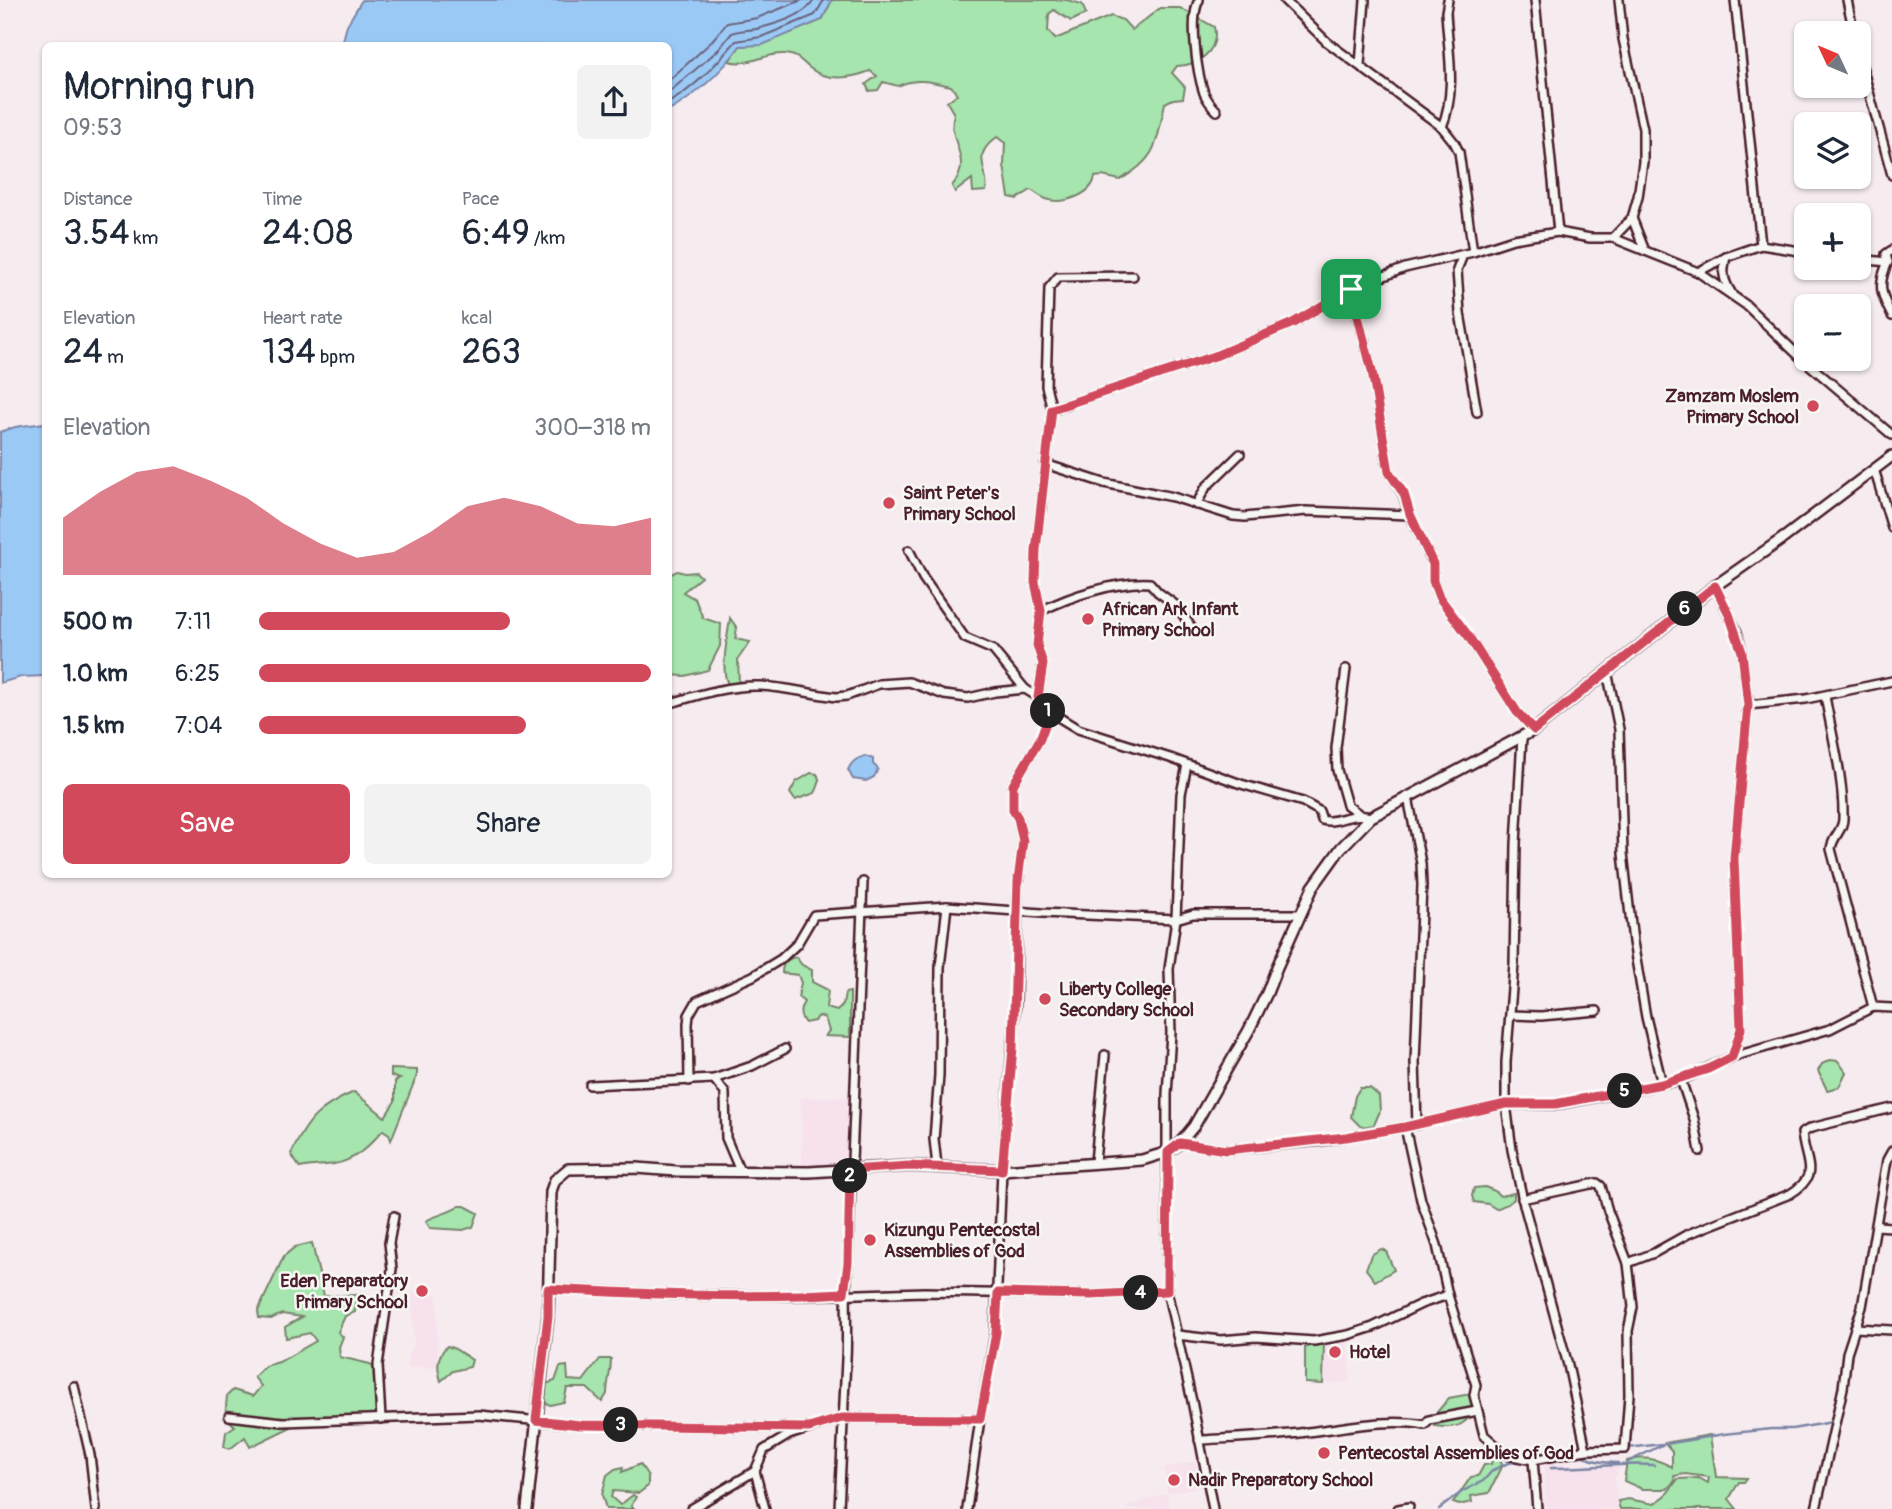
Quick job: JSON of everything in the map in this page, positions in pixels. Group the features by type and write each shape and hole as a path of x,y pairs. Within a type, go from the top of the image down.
{"street":[{"path":"1199,0 1195,11 1197,56 1205,94 1217,111"},
{"path":"1284,0 1327,42 1442,127 1454,142 1458,152 1473,252"},
{"path":"1360,65 1365,0"},
{"path":"1442,127 1450,103 1451,87 1446,12 1448,0"},
{"path":"1535,0 1558,232"},
{"path":"1612,238 1632,218 1643,162 1643,129 1623,39 1619,0"},
{"path":"1735,0 1761,245"},
{"path":"1847,0 1851,21"},
{"path":"1871,98 1892,175"},
{"path":"1632,218 1645,251"},
{"path":"1052,409 1215,356 1293,323 1351,289 1405,268 1463,255 1513,239 1558,232 1590,238 1612,238 1698,272 1746,305 1799,356 1892,435"},
{"path":"1698,272 1727,257 1761,245 1794,250"},
{"path":"1892,250 1886,254 1888,262 1881,292 1892,316"},
{"path":"1463,255 1457,270 1460,313 1477,412"},
{"path":"1727,257 1722,272 1724,282 1734,297"},
{"path":"1871,260 1888,262"},
{"path":"1038,697 1043,664 1037,645 1041,611 1035,582 1052,409 1046,386 1049,288 1058,277 1133,276"},
{"path":"1351,289 1372,371 1389,472 1404,494 1410,514 1433,564 1433,581 1439,597 1469,637 1517,712 1534,730"},
{"path":"1196,505 1206,487 1240,454"},
{"path":"527,1509 548,1316 551,1191 555,1180 568,1169 740,1171 937,1166 1002,1170 1142,1160 1168,1152 1180,1143 1194,1126 1249,1030 1301,914 1325,869 1340,848 1371,817 1534,730 1715,586 1892,456"},
{"path":"1045,464 1104,483 1173,496 1196,505 1245,517 1306,511 1410,514"},
{"path":"1874,469 1892,528"},
{"path":"909,550 923,578 965,638 993,650 1025,689 1038,697 1050,712 1078,729 1303,802 1319,811 1322,820 1328,822 1359,814"},
{"path":"1041,611 1062,600 1087,593 1133,583 1150,583 1177,606 1195,633"},
{"path":"1715,586 1733,623 1742,652 1748,705 1734,858 1741,1029 1732,1057"},
{"path":"1346,669 1336,761 1347,804 1359,814 1371,817"},
{"path":"1606,671 1619,729 1623,853 1631,930 1646,1017 1662,1084"},
{"path":"1748,705 1825,696 1892,681"},
{"path":"672,703 715,691 761,686 836,697 847,696 880,684 909,682 944,695 968,698 1025,689"},
{"path":"1825,696 1842,799 1842,827 1833,839 1831,849 1873,1007"},
{"path":"967,1509 996,1333 1002,1170 1014,1024 1018,881 1023,841 1018,818 1013,810 1013,785 1040,739 1050,712"},
{"path":"1522,737 1506,1104 1522,1199 1568,1365 1586,1450"},
{"path":"1187,765 1181,794 1176,919 1170,969 1167,1291 1213,1509"},
{"path":"1408,797 1421,863 1422,885 1415,1062 1417,1125"},
{"path":"839,1509 847,1356 844,1293 848,1263 863,882"},
{"path":"937,1166 934,1139 939,1075 940,967 947,905"},
{"path":"689,1081 688,1024 696,1001 753,976 781,959 797,944 814,915 947,905 1176,919 1200,914 1301,914"},
{"path":"1180,1143 1226,1150 1321,1141 1417,1125 1506,1104 1555,1104 1662,1084 1681,1080 1732,1057 1830,1029 1873,1007 1892,1008"},
{"path":"1511,1015 1541,1016 1597,1011"},
{"path":"590,1085 714,1079 752,1066 785,1049"},
{"path":"1096,1162 1105,1055"},
{"path":"714,1079 725,1093 726,1138 740,1171"},
{"path":"1681,1080 1700,1152"},
{"path":"1628,1263 1654,1254 1688,1234 1790,1194 1803,1185 1810,1174 1802,1133 1811,1128 1892,1108"},
{"path":"1405,1127 1421,1200 1437,1245 1448,1295 1476,1385 1474,1395 1484,1435 1507,1455 1533,1460 1586,1450 1625,1449 1629,1395 1628,1331 1633,1307 1628,1263 1599,1184 1522,1199"},
{"path":"1816,1509 1843,1388 1847,1353 1862,1307 1886,1160 1892,1151"},
{"path":"381,1419 378,1365 392,1269 389,1243 394,1216"},
{"path":"1876,1226 1892,1227"},
{"path":"548,1289 680,1295 796,1296 844,1293 1091,1295 1167,1291"},
{"path":"1177,1335 1221,1340 1256,1337 1314,1341 1373,1327 1421,1304 1448,1295"},
{"path":"1855,1328 1892,1330"},
{"path":"74,1386 90,1455 96,1509"},
{"path":"1199,1440 1268,1437 1334,1427 1388,1423 1409,1422 1425,1425 1429,1420 1477,1410"},
{"path":"229,1416 283,1422 479,1415 580,1425 809,1428"},
{"path":"691,1509 755,1471 764,1450 789,1435 809,1428 842,1418 980,1419"},
{"path":"1533,1460 1537,1509"},
{"path":"755,1471 765,1509"},
{"path":"1398,1509 1409,1507"}],"shaded area":[{"path":"851,1097 850,1165 802,1165 801,1098"},
{"path":"412,1293 437,1294 437,1367 408,1368 409,1352 414,1345"},
{"path":"1347,1337 1350,1381 1323,1384 1324,1339"},
{"path":"1195,1461 1200,1487 1167,1493 1164,1468"},
{"path":"1544,1463 1601,1467 1621,1465 1614,1479 1619,1509 1545,1509"},
{"path":"1167,1493 1170,1509 1126,1509 1126,1507"}],"green space":[{"path":"832,0 1067,0 1082,4 1086,14 1071,21 1054,10 1049,14 1048,31 1055,39 1111,16 1123,20 1132,30 1160,8 1180,8 1214,27 1215,36 1214,43 1205,56 1192,63 1177,66 1172,73 1185,87 1183,98 1165,103 1157,140 1149,157 1142,164 1120,180 1095,177 1088,189 1076,197 1053,201 1031,190 1017,199 1009,197 1004,166 1005,143 997,137 989,144 982,157 986,191 973,192 972,179 955,192 952,186 961,168 961,159 954,133 954,114 947,102 957,94 951,86 924,81 898,86 883,82 878,90 869,91 866,84 877,76 870,71 848,77 825,76 796,57 783,54 743,62 729,61 740,46 762,44 822,20"},
{"path":"677,571 696,572 701,577 683,592 695,599 703,618 721,624 720,646 708,670 685,676 672,675 672,574"},
{"path":"730,618 737,628 735,639 750,642 738,659 739,683 731,688 724,665"},
{"path":"811,773 817,774 819,779 815,793 795,800 790,793 796,782"},
{"path":"796,957 802,965 812,970 812,982 828,990 826,1008 837,1011 843,1005 845,993 850,992 850,1037 825,1036 829,1031 825,1018 819,1016 814,1021 805,1023 800,1013 804,1002 798,997 801,983 798,975 782,973 785,962"},
{"path":"1830,1060 1838,1061 1846,1072 1839,1087 1827,1090 1818,1071 1822,1064"},
{"path":"391,1069 417,1070 417,1075 391,1140 389,1134 383,1130 367,1147 349,1160 300,1168 291,1154 309,1123 331,1104 354,1092 385,1117 395,1101 395,1081 400,1079 391,1076"},
{"path":"1360,1088 1370,1088 1379,1096 1380,1111 1374,1125 1361,1127 1351,1117 1355,1096"},
{"path":"1485,1187 1500,1196 1514,1193 1514,1199 1496,1209 1488,1204 1474,1202 1474,1188"},
{"path":"459,1206 478,1213 473,1227 463,1230 430,1228 426,1221"},
{"path":"312,1243 324,1296 357,1295 355,1312 345,1316 338,1332 343,1337 339,1347 340,1357 370,1364 376,1369 381,1419 371,1424 295,1425 250,1447 245,1437 230,1449 224,1447 226,1432 235,1426 225,1417 227,1396 233,1390 253,1396 261,1386 254,1377 265,1366 279,1362 316,1341 310,1333 286,1338 285,1327 302,1317 282,1314 271,1319 259,1318 258,1311 284,1256 295,1247"},
{"path":"1381,1249 1386,1251 1394,1270 1375,1281 1366,1269 1371,1255"},
{"path":"1324,1339 1323,1384 1305,1383 1305,1348"},
{"path":"447,1346 472,1360 470,1367 453,1371 441,1381 438,1363"},
{"path":"600,1359 611,1359 607,1394 602,1402 587,1388 567,1388 564,1402 550,1405 542,1401 545,1384 555,1381 560,1367 567,1366 568,1380 583,1381"},
{"path":"1470,1394 1478,1402 1462,1424 1450,1427 1435,1426 1432,1418 1449,1398"},
{"path":"1710,1435 1716,1477 1747,1478 1744,1482 1739,1482 1729,1499 1737,1509 1620,1509 1618,1501 1628,1499 1654,1504 1665,1496 1678,1479 1699,1478 1708,1483 1709,1477 1685,1474 1674,1476 1675,1481 1667,1489 1642,1489 1624,1481 1627,1461 1650,1459 1672,1467 1672,1451 1665,1443"},
{"path":"1483,1447 1499,1458 1503,1465 1489,1493 1471,1496 1472,1502 1459,1505 1453,1503 1471,1477 1478,1476 1484,1465 1491,1464 1492,1460 1477,1451"},
{"path":"640,1464 648,1476 648,1486 639,1493 613,1491 611,1497 620,1505 633,1495 636,1497 631,1506 635,1509 606,1509 602,1495 607,1475 615,1469 623,1467 622,1472"}],"water":[{"path":"362,0 832,0 822,20 762,45 740,46 708,83 672,109 672,42 343,42 347,25"},
{"path":"42,423 42,676 21,677 0,683 0,432"},
{"path":"865,756 873,759 873,764 878,769 874,777 866,781 853,779 848,770 855,761"}],"waterway":[{"path":"1627,1448 1832,1422"},
{"path":"1628,1462 1662,1445"},
{"path":"1581,1454 1594,1460 1618,1463"},
{"path":"1439,1509 1463,1491 1483,1481 1493,1470 1508,1463 1524,1461"},
{"path":"1551,1468 1654,1465"}],"place":[{"name":"Zamzam Moslem Primary School","path":"1813,406"},
{"name":"Saint Peter's Primary School","path":"889,503"},
{"name":"African Ark Infant Primary School","path":"1088,619"},
{"name":"Liberty College Secondary School","path":"1045,999"},
{"name":"Kizungu Pentecostal Assemblies of God","path":"870,1240"},
{"name":"Eden Preparatory Primary School","path":"422,1291"},
{"name":"Hotel","path":"1335,1352"},
{"name":"Pentecostal Assemblies of God","path":"1324,1453"},
{"name":"Nadir Preparatory School","path":"1174,1480"}],"route":[{"path":"1351,289 1372,371 1389,472 1404,494 1410,514 1433,564 1433,581 1439,597 1469,637 1517,712 1534,730 1715,586 1729,614 1742,652 1748,705 1734,858 1741,1029 1732,1057 1681,1080 1662,1084 1555,1104 1506,1104 1405,1127 1321,1141 1226,1150 1180,1143 1168,1152 1167,1291 1091,1295 998,1293 996,1333 980,1419 842,1418 809,1428 580,1425 536,1420 548,1316 548,1289 680,1295 796,1296 844,1293 848,1263 850,1170 937,1166 1002,1170 1013,1048 1018,881 1023,841 1018,818 1013,810 1013,785 1019,770 1028,762 1040,739 1050,712 1038,697 1043,664 1037,645 1041,611 1035,582 1036,550 1052,409 1215,356 1293,323 1351,289"}]}
